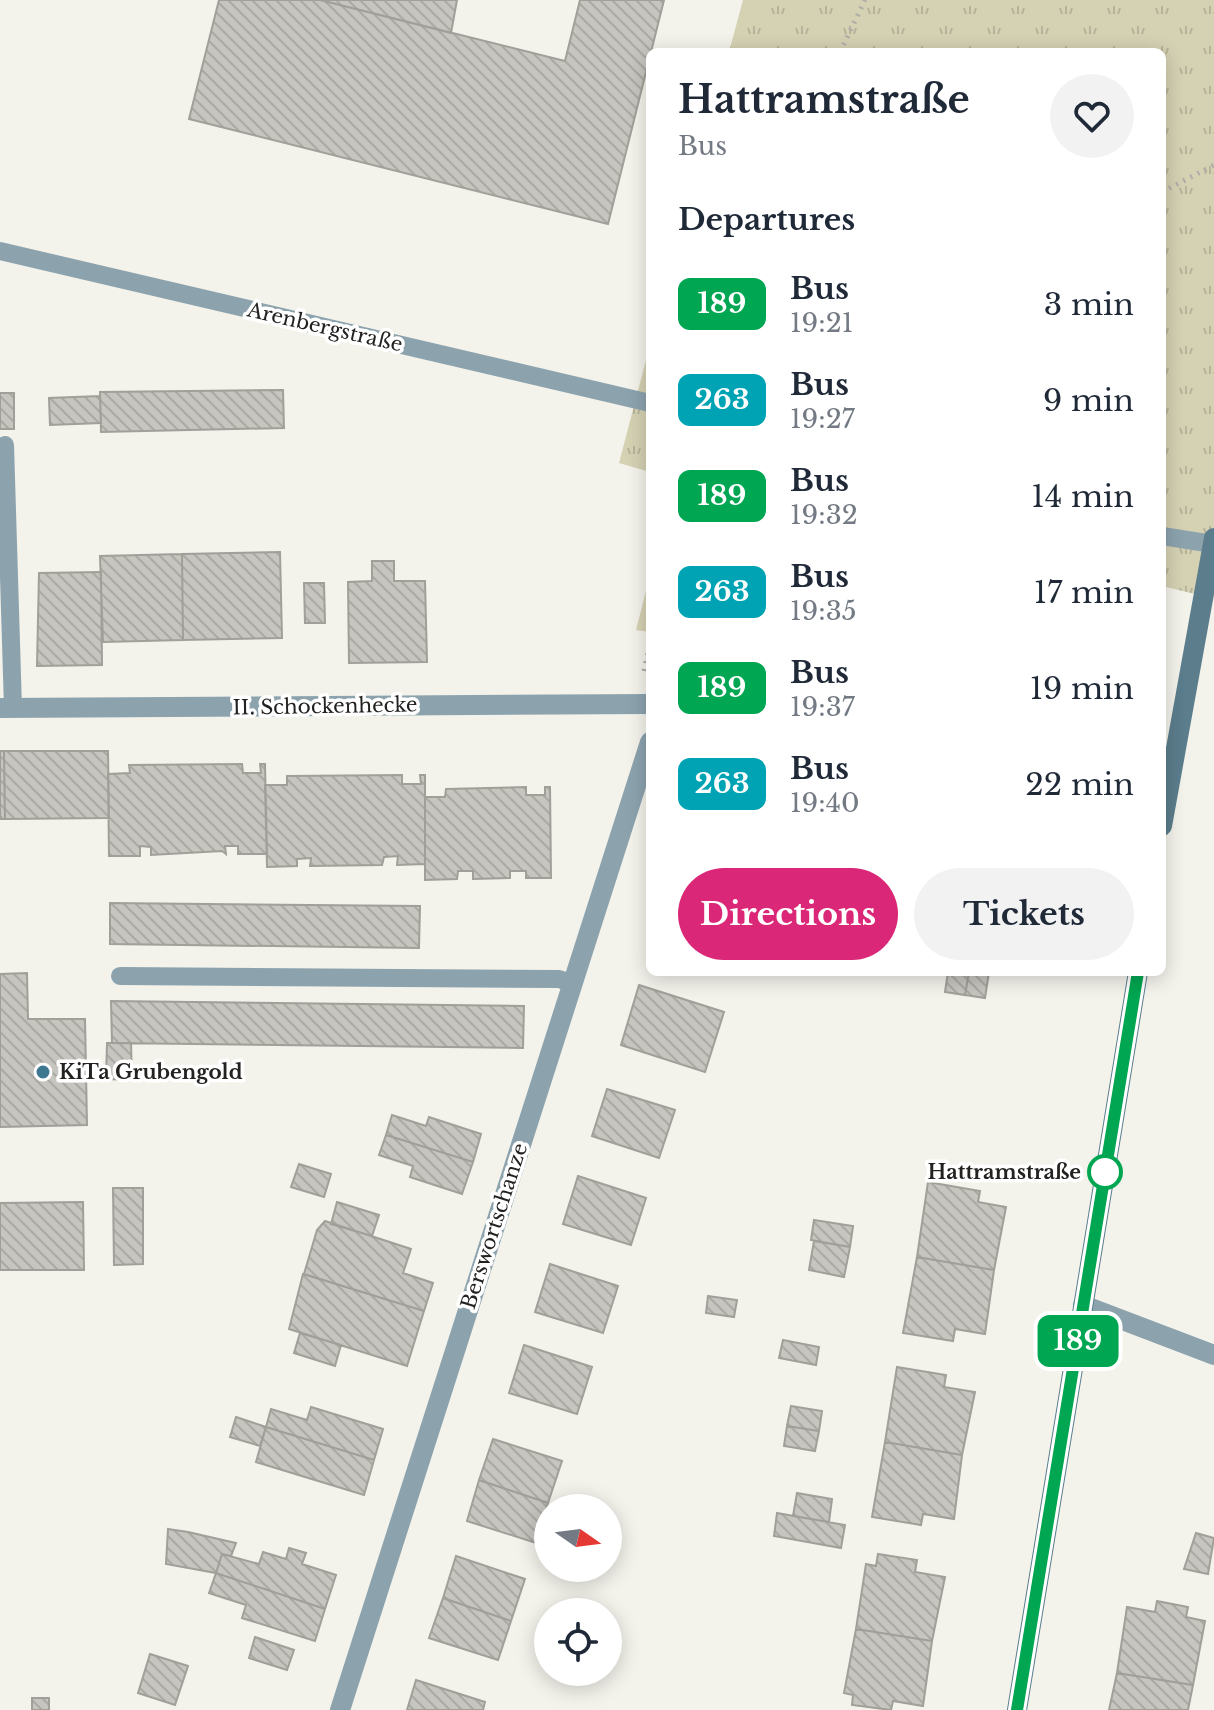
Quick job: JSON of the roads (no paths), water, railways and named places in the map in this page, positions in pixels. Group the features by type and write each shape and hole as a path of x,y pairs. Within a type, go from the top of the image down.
{"main road":[{"path":"1166,783 1213,541"},
{"path":"1017,1710 1137,976"}],"street":[{"name":"II. Schockenhecke","path":"6,708 646,704"},
{"name":"Berswortschanze","path":"340,1710 646,754"},
{"path":"1083,1305 1214,1355"}],"lane":[{"name":"Arenbergstraße","path":"0,251 646,402"},
{"path":"5,445 6,708"},
{"path":"1166,536 1213,541"},
{"path":"120,976 559,979 571,983"}],"place":[{"name":"KiTa Grubengold","path":"43,1072"},
{"name":"Hattramstraße","path":"1105,1172"}]}
